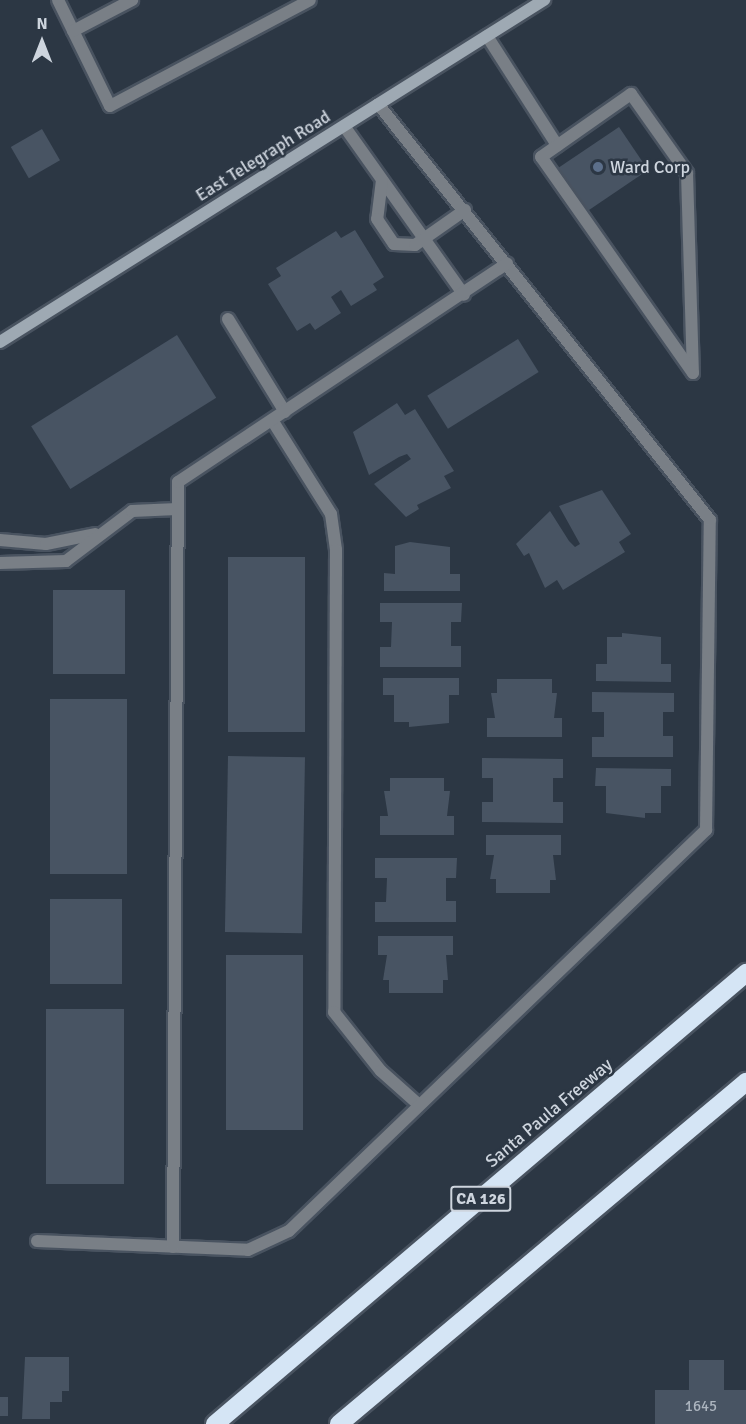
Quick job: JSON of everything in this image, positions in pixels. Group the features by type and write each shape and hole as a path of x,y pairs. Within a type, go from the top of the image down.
{"highway":[{"name":"Santa Paula Freeway","path":"215,1424 746,974"},
{"path":"339,1424 746,1082"}],"main road":[{"name":"East Telegraph Road","path":"0,342 540,1"}],"lane":[{"path":"58,0 110,106 310,0"},
{"path":"73,31 132,0"},
{"path":"487,36 557,145"},
{"path":"631,94 687,173 693,373 541,157 557,145 631,94"},
{"path":"37,1241 248,1250 289,1231 418,1104 706,830 710,520 465,210 378,104"},
{"path":"344,126 464,295"},
{"path":"382,180 376,219 394,244 407,247 424,239 465,210"},
{"path":"174,1247 178,482 464,295 507,263"},
{"path":"228,319 285,412"},
{"path":"272,420 331,514 336,550 334,1012 381,1071 418,1104"},
{"path":"0,563 66,561 96,534 132,511 177,509"},
{"path":"0,540 46,544 96,534"}],"building":[{"path":"619,127 648,170 588,211 558,168"},
{"path":"42,129 60,160 29,178 11,147"},
{"path":"355,230 384,277 373,284 377,290 351,306 341,290 331,297 341,313 315,330 310,323 297,331 268,284 281,276 276,268 336,231 341,238"},
{"path":"177,335 216,398 70,489 31,426"},
{"path":"518,339 539,372 448,429 427,396"},
{"path":"397,403 405,415 415,409 454,471 444,476 451,488 417,505 419,509 406,517 374,484 411,459 407,454 399,457 369,475 353,432"},
{"path":"602,490 631,534 619,542 625,552 563,590 557,580 545,588 529,553 524,556 516,544 550,511 569,541 575,547 580,544 559,506"},
{"path":"410,542 450,547 450,574 460,574 460,591 384,591 384,573 395,574 395,546"},
{"path":"228,557 305,557 305,732 228,732"},
{"path":"53,590 125,590 125,674 53,674"},
{"path":"380,603 462,603 461,622 451,622 451,646 461,646 461,667 380,667 380,647 391,647 392,622 380,622"},
{"path":"622,633 661,637 661,664 671,664 671,682 596,681 596,664 607,664 607,637 622,637"},
{"path":"383,678 459,678 459,695 449,695 449,723 409,727 409,722 394,722 394,695 383,695"},
{"path":"497,679 552,679 552,693 557,693 554,718 562,718 562,737 487,737 487,718 495,718 491,693 497,693"},
{"path":"592,692 674,693 674,712 663,712 663,736 673,736 673,757 592,757 592,737 604,737 604,712 592,712"},
{"path":"50,699 127,699 127,874 50,874"},
{"path":"228,756 305,757 302,933 225,932"},
{"path":"482,758 563,759 563,778 553,778 553,802 563,802 563,823 482,822 482,802 493,802 493,778 482,778"},
{"path":"596,768 671,769 671,786 661,786 661,813 645,813 645,818 606,813 606,786 595,786"},
{"path":"390,778 444,778 444,791 450,791 447,816 454,816 454,835 380,835 380,816 388,816 384,791 390,791"},
{"path":"486,835 561,835 561,855 553,855 556,880 550,880 550,893 496,893 496,879 490,879 494,855 486,855"},
{"path":"375,858 457,858 456,878 446,878 446,901 456,901 456,922 375,922 375,902 386,902 387,878 375,878"},
{"path":"50,899 122,899 122,984 50,984"},
{"path":"378,936 453,936 453,955 446,955 448,980 443,980 443,993 389,993 389,980 383,980 387,955 378,955"},
{"path":"226,955 303,955 303,1130 226,1130"},
{"path":"46,1009 124,1009 124,1184 46,1184"},
{"path":"25,1357 69,1357 69,1391 62,1391 62,1402 50,1402 50,1419 22,1419"},
{"path":"689,1360 724,1360 724,1390 746,1390 746,1424 655,1424 655,1390 689,1390"},
{"path":"0,1397 8,1397 8,1416 0,1416"}],"place":[{"name":"Ward Corp","path":"598,167"}]}
